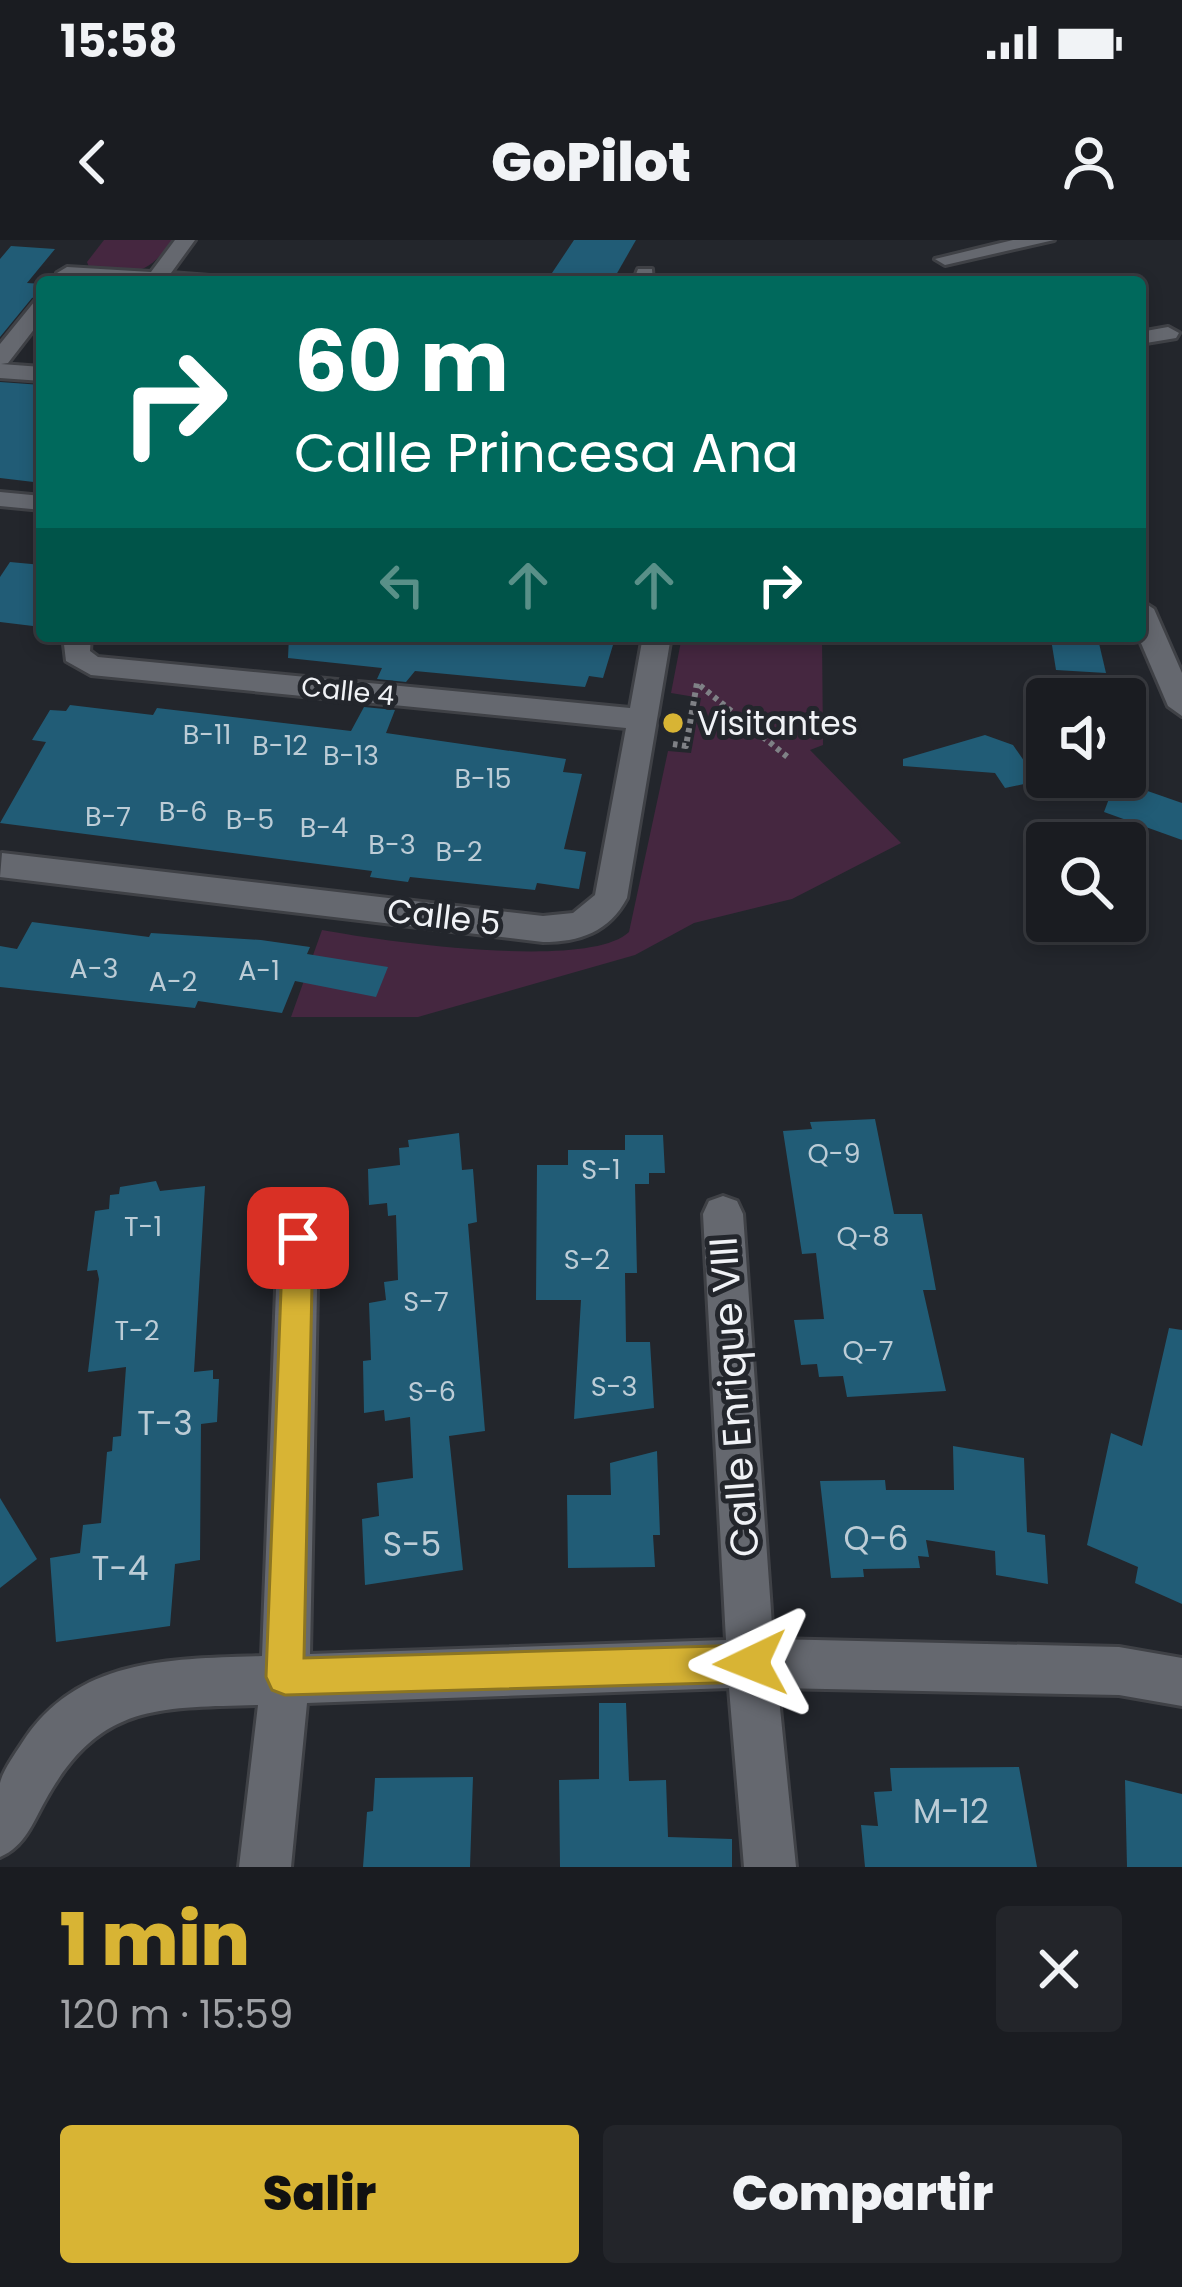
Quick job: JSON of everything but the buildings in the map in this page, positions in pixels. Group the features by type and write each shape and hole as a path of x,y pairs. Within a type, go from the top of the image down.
{"street":[{"path":"158,276 185,240"},
{"path":"927,240 954,276"},
{"path":"945,259 1044,240"},
{"path":"69,270 135,276"},
{"path":"0,358 36,312"},
{"path":"1146,337 1168,333"},
{"path":"0,370 36,373"},
{"path":"0,499 36,502"},
{"path":"1146,623 1182,706"},
{"name":"Calle 4","path":"77,642 76,654 91,666 642,730"},
{"name":"Calle 5","path":"2,865 570,929 593,921 611,898 656,642"},
{"name":"Calle Enrique VIII","path":"723,1214 751,1663 770,1867"},
{"path":"266,1867 285,1677 298,1238"},
{"path":"0,1831 57,1733 103,1698 154,1684 751,1663 1119,1671 1182,1682"}],"path":[{"path":"642,730 686,746 698,683 790,758"}],"shaded area":[{"path":"104,240 173,240 155,261 128,272 89,267 87,262"},
{"path":"681,642 822,642 823,745 810,750 901,843 792,899 694,923 635,955 418,1017 291,1017 322,930 434,946 529,951 606,944 629,932 668,751 691,753 701,698 671,693"}],"place":[{"name":"Visitantes","path":"673,723"}],"route":[{"path":"298,1238 285,1677 751,1663"}]}
